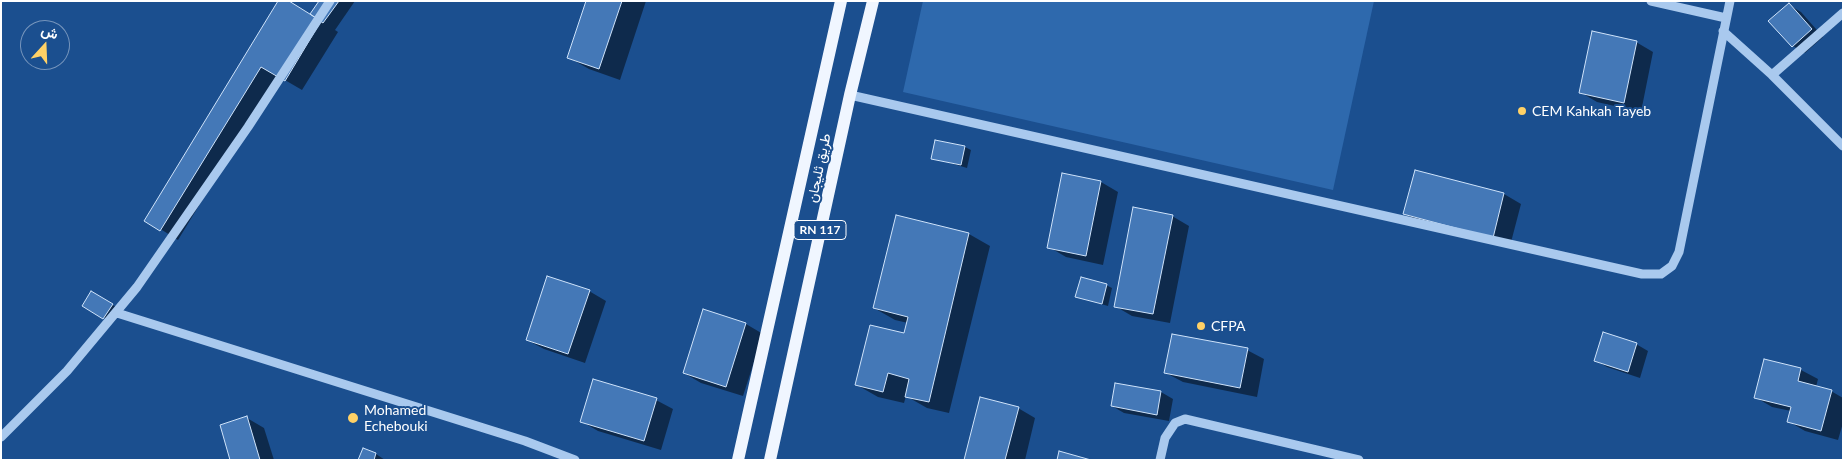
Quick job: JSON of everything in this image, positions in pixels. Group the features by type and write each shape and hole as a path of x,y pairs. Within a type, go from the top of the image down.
{"main road":[{"name":"طريق ثليجان","path":"738,460 841,1"},
{"name":"طريق ثليجان","path":"770,460 850,95 873,1"}],"street":[{"path":"1,437 68,371 117,313 248,127 330,1"},
{"path":"1651,1 1726,18"},
{"path":"850,95 1642,274 1661,274 1672,266 1679,252 1730,1"},
{"path":"1772,75 1843,13"},
{"path":"1723,31 1772,75 1843,146"},
{"path":"117,313 525,441 575,460"},
{"path":"1160,460 1165,438 1175,423 1185,420 1359,460"}],"shaded area":[{"path":"923,1 1374,1 1333,190 903,92"}],"building":[{"path":"278,1 289,1 321,21 285,81 261,67 160,231 144,221"},
{"path":"319,1 339,1 323,23 310,14"},
{"path":"586,1 622,1 599,69 567,58"},
{"path":"1789,3 1812,29 1792,47 1768,21"},
{"path":"1592,31 1637,41 1624,103 1579,93"},
{"path":"935,140 965,146 961,165 931,159"},
{"path":"1415,170 1504,193 1493,238 1403,214"},
{"path":"1062,173 1101,181 1086,256 1047,248"},
{"path":"1133,207 1173,215 1153,314 1114,307"},
{"path":"896,215 969,233 929,402 905,397 909,379 888,373 883,392 855,385 870,325 904,333 908,317 873,308"},
{"path":"547,276 590,290 568,354 526,340"},
{"path":"1081,277 1107,284 1102,304 1075,297"},
{"path":"91,291 113,304 103,319 82,306"},
{"path":"703,309 746,323 726,387 683,373"},
{"path":"1603,332 1637,343 1628,372 1594,361"},
{"path":"1172,334 1248,348 1240,388 1164,373"},
{"path":"1764,359 1801,368 1798,381 1832,390 1821,431 1787,422 1791,407 1754,398"},
{"path":"593,379 657,398 644,441 580,422"},
{"path":"1115,383 1161,391 1157,415 1111,406"},
{"path":"980,397 1019,407 1005,460 964,460"},
{"path":"247,416 260,460 230,460 220,425"},
{"path":"363,448 376,453 374,460 358,460"},
{"path":"1059,451 1091,460 1057,460"}],"place":[{"name":"CEM Kahkah Tayeb","path":"1522,111"},
{"name":"CFPA","path":"1201,326"},
{"name":"Mohamed Echebouki","path":"353,418"}]}
